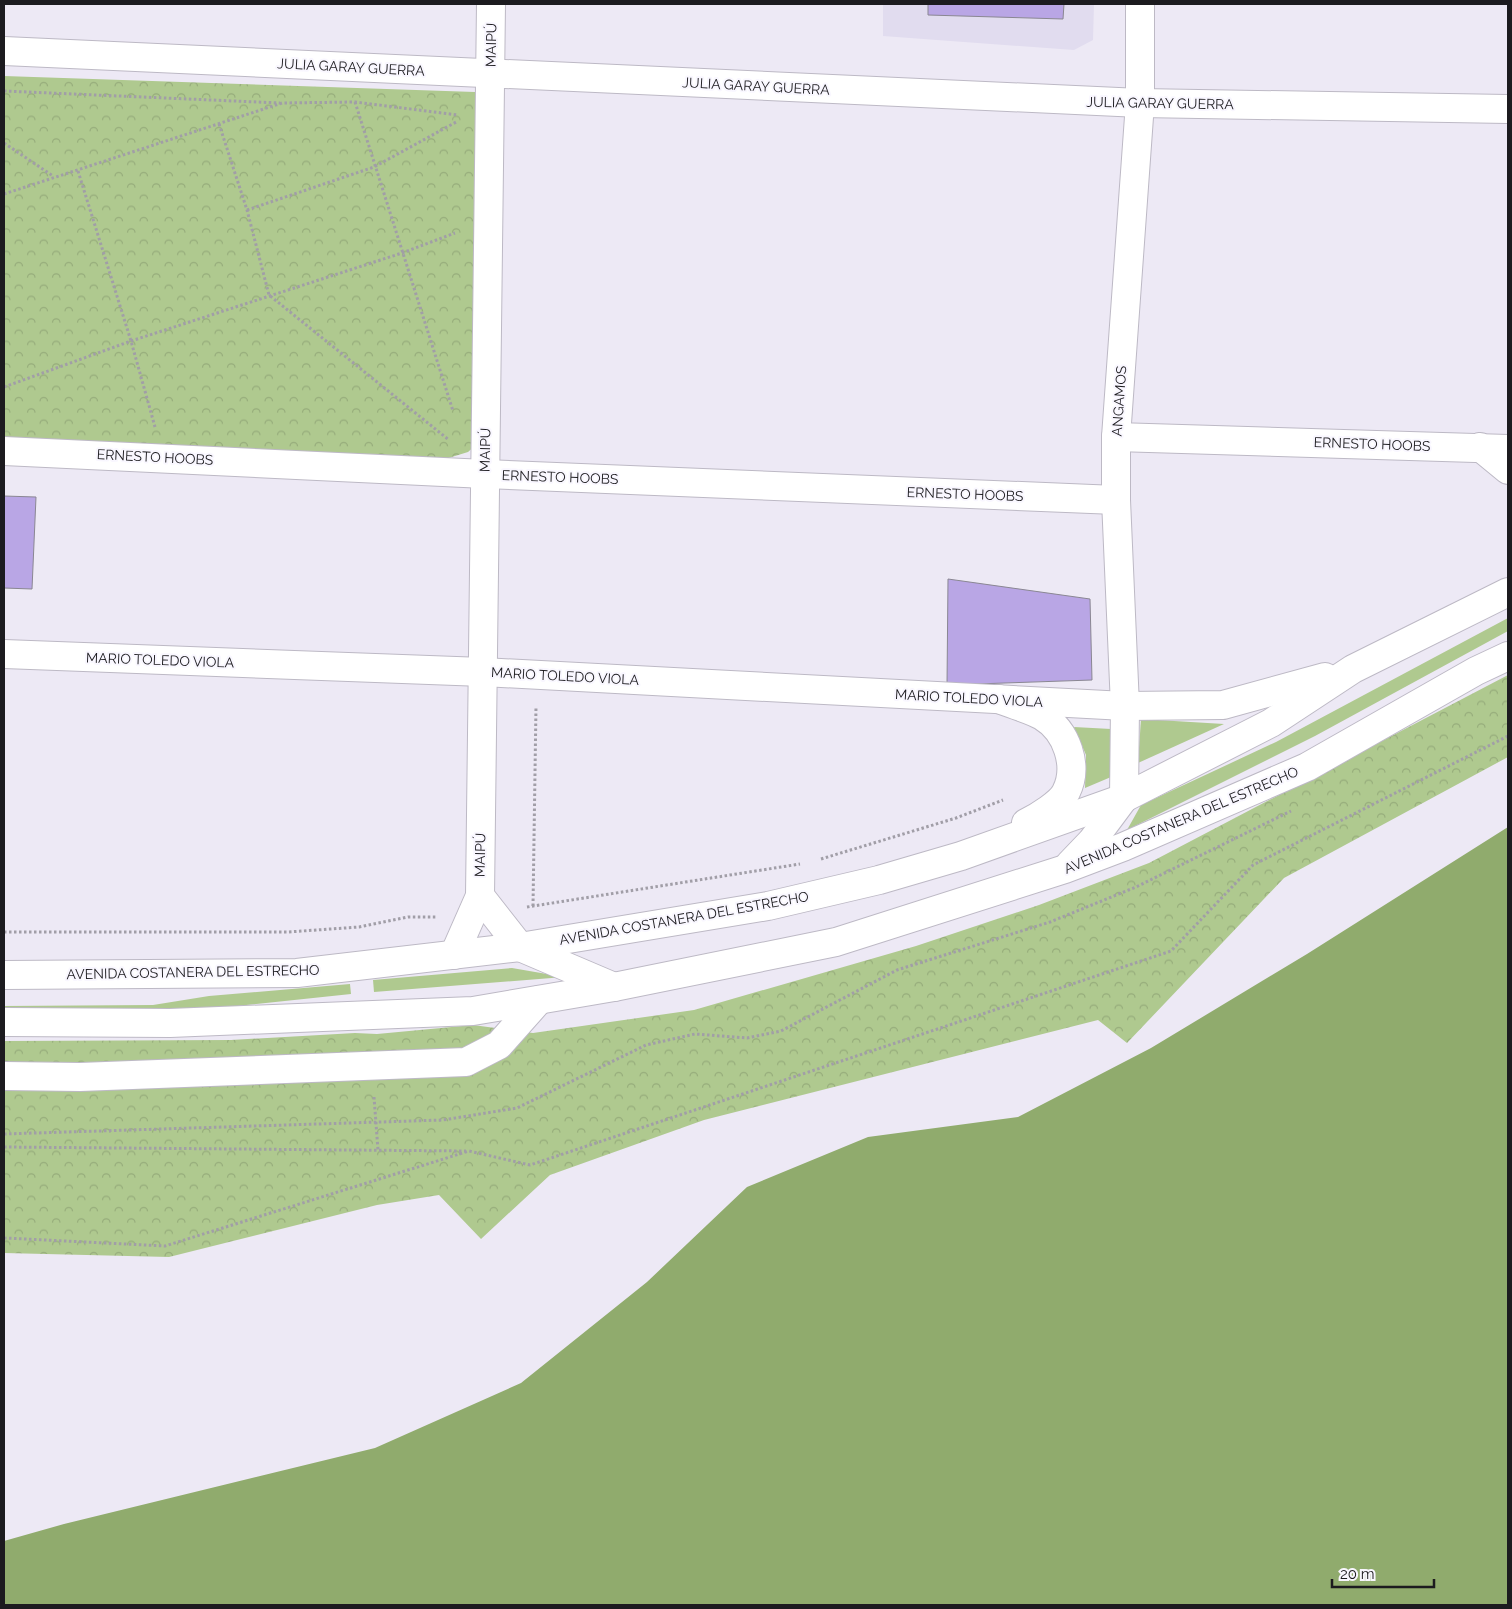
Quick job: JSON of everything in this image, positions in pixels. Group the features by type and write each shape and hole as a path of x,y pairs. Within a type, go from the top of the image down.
{"street":[{"name":"MAIPÚ","path":"454,955 481,907 491,4"},
{"name":"ANGAMOS","path":"1124,798 1125,706 1116,500 1116,437 1140,103 1140,4"},
{"name":"JULIA GARAY GUERRA","path":"4,51 1140,103 1508,109"},
{"name":"ERNESTO HOOBS","path":"1116,437 1508,449"},
{"path":"1480,447 1508,470"},
{"name":"ERNESTO HOOBS","path":"4,451 161,457 485,474 1116,500"},
{"name":"AVENIDA COSTANERA DEL ESTRECHO","path":"15,974 164,976 297,973 520,947 768,906 879,880 961,856 1124,798 1271,723 1353,669 1508,592"},
{"name":"MARIO TOLEDO VIOLA","path":"4,654 483,672 1125,706 1223,705 1353,669"},
{"name":"AVENIDA COSTANERA DEL ESTRECHO","path":"4,1022 170,1023 473,1011 614,987 836,942 1065,869 1123,847 1307,767 1476,671 1508,656"},
{"path":"961,856 1041,815 1066,793 1072,768 1069,752 1062,735 1043,717 999,699"},
{"path":"1065,869 1092,841 1124,798"},
{"path":"481,907 520,947 614,987"},
{"path":"4,991 15,974"},
{"path":"4,1076 80,1078 466,1062 499,1045 539,1000"}],"path":[{"path":"4,91 282,103 355,102 467,116 374,167 247,210"},
{"path":"355,102 374,167 454,414"},
{"path":"4,194 53,176 78,171 282,103"},
{"path":"219,124 247,210 269,295 453,444 454,434"},
{"path":"4,143 53,176"},
{"path":"78,171 131,341 157,434 161,457"},
{"path":"4,388 131,341 402,253 455,233"},
{"path":"534,906 536,703"},
{"path":"4,1146 469,1151 530,1165 1171,951 1253,866 1508,736"},
{"path":"819,859 956,818 1006,799"},
{"path":"4,932 288,932 359,927 408,916 453,917 481,907 534,906 801,864"},
{"path":"4,1238 164,1246 469,1151"}],"shaded area":[{"path":"883,4 1094,4 1093,40 1074,50 883,36"},
{"path":"1508,827 1508,1605 4,1605 4,1541 64,1524 375,1448 521,1383 647,1282 747,1187 868,1137 1018,1117 1151,1048 1307,954"}],"green space":[{"path":"4,76 475,92 486,117 483,439 468,452 442,460 4,437"},
{"path":"1508,618 1508,631 1315,736 1127,830 1141,805 1276,742"},
{"path":"1508,675 1508,757 1284,878 1127,1043 1098,1020 704,1120 550,1175 481,1239 439,1195 377,1205 169,1257 4,1253 4,1041 231,1040 355,1033 377,1034 473,1025 533,1033 694,1010 916,946 1039,905 1149,863"},
{"path":"1141,719 1224,724 1138,763"},
{"path":"1074,727 1111,729 1111,777 1085,788 1086,755"},
{"path":"512,968 564,977 374,992 373,980"},
{"path":"350,984 351,994 208,1009 4,1010 4,1006 153,1005 209,996"}],"building":[{"path":"928,4 1064,4 1063,19 928,15"},
{"path":"4,496 36,497 32,589 4,588"},
{"path":"948,579 1090,599 1092,680 947,685"}]}
